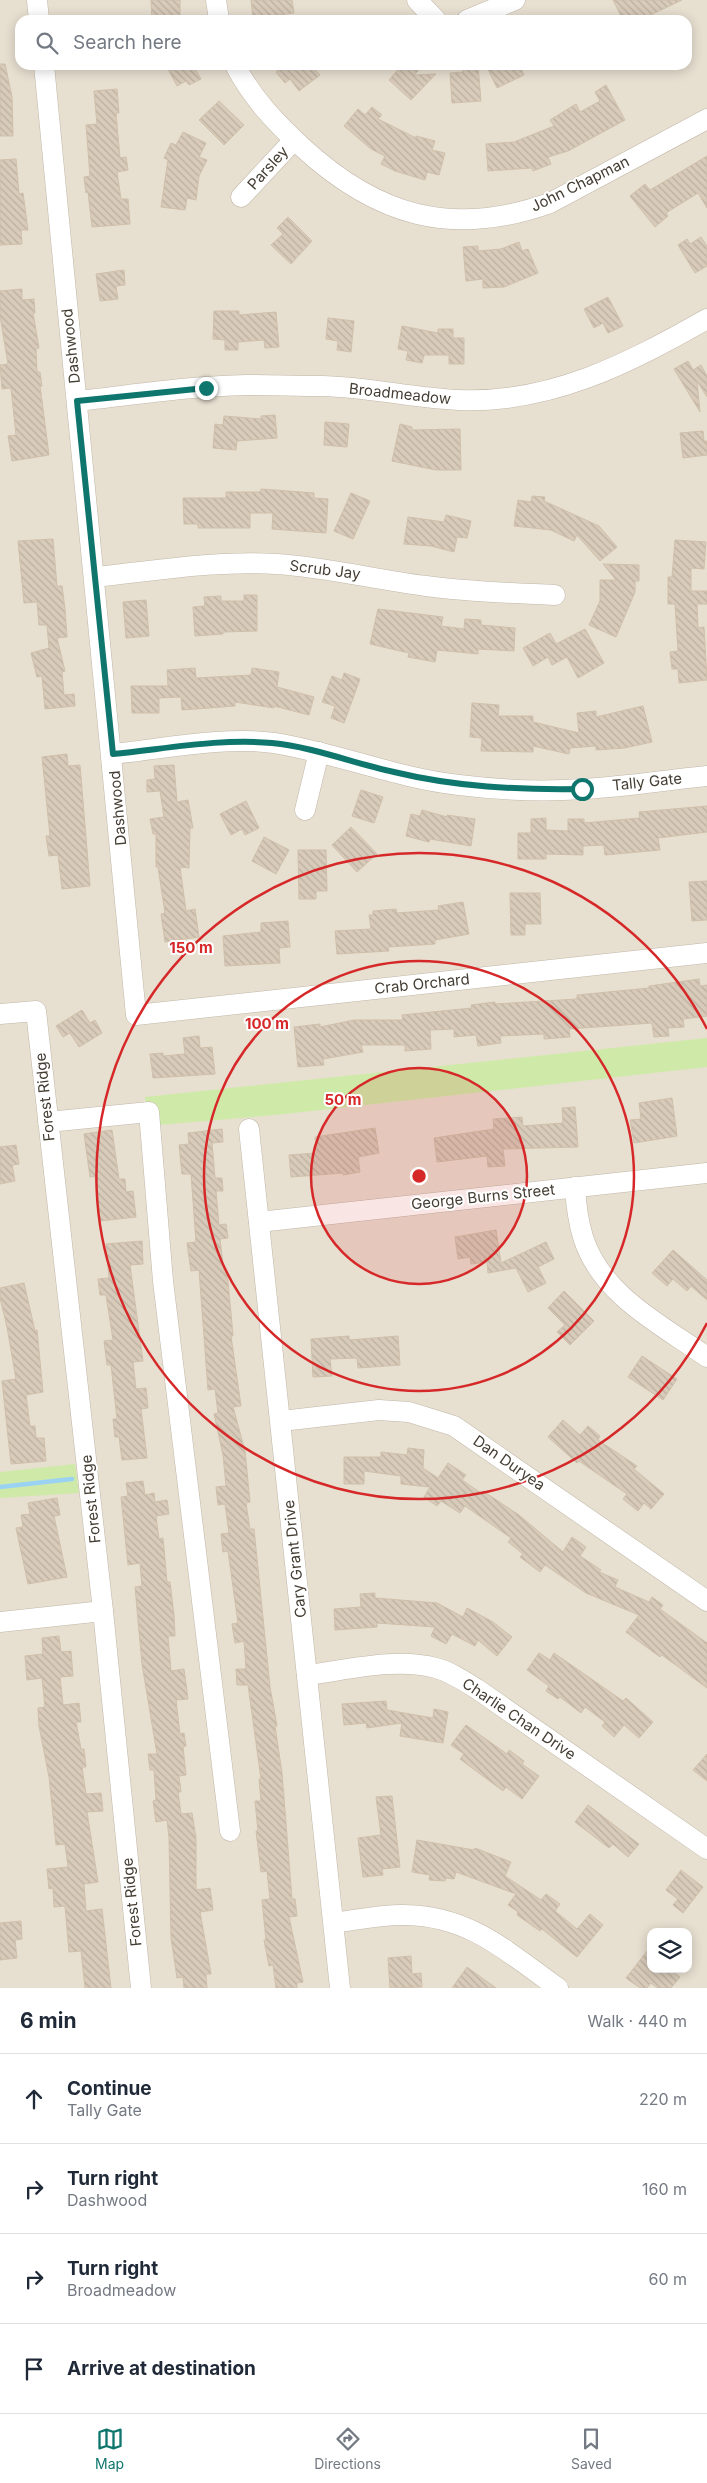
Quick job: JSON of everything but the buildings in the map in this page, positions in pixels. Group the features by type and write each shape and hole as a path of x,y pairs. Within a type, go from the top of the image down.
{"street":[{"path":"37,0 38,15"},
{"path":"216,0 218,15"},
{"path":"417,0 431,15"},
{"path":"479,15 515,0"},
{"name":"Dashwood","path":"44,70 113,754 136,1015"},
{"name":"John Chapman","path":"238,70 256,100 270,118 334,176 373,199 402,210 438,218 484,219 521,212 550,203 707,119"},
{"name":"Parsley","path":"241,197 294,140"},
{"name":"Broadmeadow","path":"77,401 246,385 326,386 420,398 461,400 502,398 543,391 614,369 707,319"},
{"name":"Scrub Jay","path":"95,577 231,564 276,564 349,572 424,586 478,592 555,595"},
{"name":"Tally Gate","path":"113,754 245,742 273,743 319,752 394,772 456,785 520,790 582,789 707,776"},
{"path":"305,810 319,752"},
{"name":"Crab Orchard","path":"136,1015 707,954"},
{"name":"Forest Ridge","path":"0,1014 36,1010 103,1611 141,1988"},
{"path":"48,1122 149,1112 163,1281 230,1832"},
{"name":"Cary Grant Drive","path":"250,1130 340,1988"},
{"name":"George Burns Street","path":"259,1222 707,1172"},
{"path":"575,1188 582,1236 593,1261 605,1278 630,1303 707,1357"},
{"name":"Dan Duryea","path":"281,1421 379,1410 409,1412 454,1426 707,1601"},
{"path":"0,1622 103,1611"},
{"name":"Charlie Chan Drive","path":"307,1675 387,1665 417,1664 438,1668 477,1689 707,1849"},
{"path":"334,1923 404,1915 450,1921 479,1932 558,1988"}],"shaded area":[{"path":"0,0 707,0 707,1040 144,1100 146,1126 707,1065 707,1988 0,1988"}],"green space":[{"path":"707,1038 707,1067 276,1115 146,1126 145,1097"},
{"path":"75,1464 79,1493 0,1498 0,1472"}],"waterway":[{"path":"0,1487 72,1479"}],"route":[{"path":"206,388 77,401 113,754 217,743 273,743 319,752 394,772 456,785 520,790 582,789"}]}
